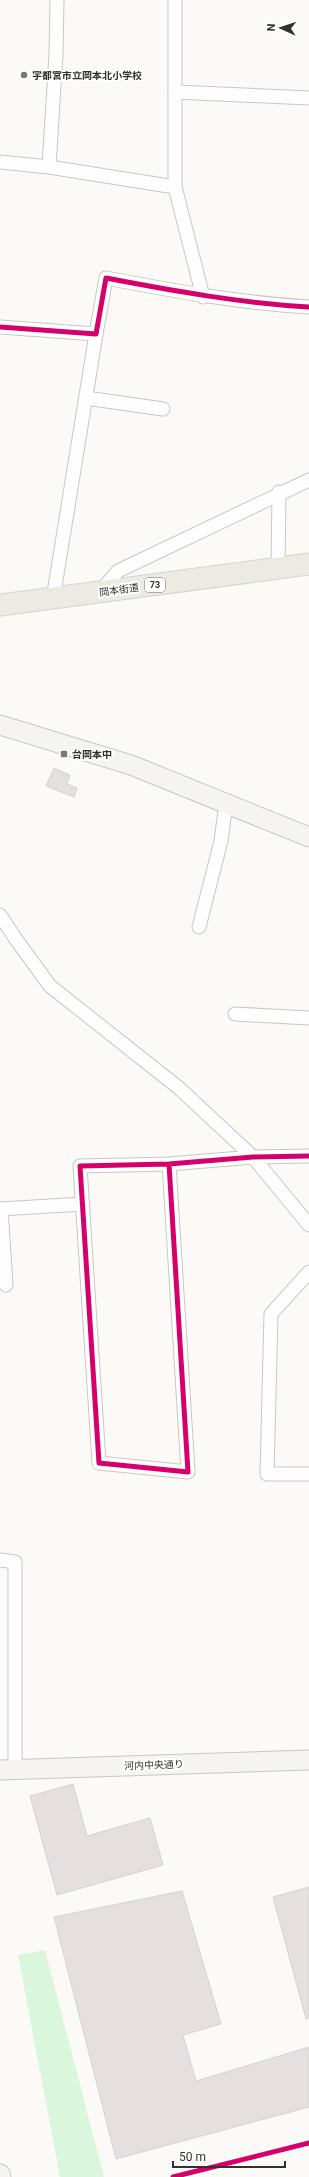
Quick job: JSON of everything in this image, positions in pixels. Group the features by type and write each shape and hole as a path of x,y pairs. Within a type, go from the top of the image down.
{"main road":[{"name":"岡本街道","path":"0,605 309,564"}],"street":[{"path":"49,167 56,55 57,0"},
{"path":"175,0 175,187 204,297"},
{"path":"175,92 309,98"},
{"path":"0,162 49,167 175,187"},
{"path":"53,599 106,278 204,297 309,307"},
{"path":"0,327 96,334"},
{"path":"86,398 163,409"},
{"path":"99,593 118,571 280,492 309,480"},
{"path":"278,568 280,492"},
{"path":"0,725 131,765 309,837"},
{"path":"199,927 221,841 226,803"},
{"path":"0,914 14,938 50,986 179,1088 253,1156 309,1225"},
{"path":"235,1014 309,1018"},
{"path":"170,1164 188,1472 99,1463 80,1166 170,1164 253,1156 309,1156"},
{"path":"6,1285 1,1209 83,1204"},
{"path":"309,1272 271,1314 267,1474 309,1474"},
{"path":"0,1560 15,1562 8,1770"},
{"name":"河内中央通り","path":"8,1770 309,1760"}],"green space":[{"path":"45,1950 104,2177 60,2177 18,1955"}],"building":[{"path":"54,768 70,775 67,784 77,788 74,797 46,786"},
{"path":"73,1784 87,1836 150,1818 163,1865 57,1895 30,1796"},
{"path":"309,1887 309,2018 306,2019 273,1897"},
{"path":"182,1891 221,2024 183,2035 196,2081 309,2047 309,2107 116,2159 54,1917"}],"cycle path":[{"path":"0,327 96,334 106,278 182,292 258,303 309,307"},
{"path":"169,1164 188,1472 99,1463 80,1166 169,1164 253,1157 309,1156"},
{"path":"173,2177 309,2143"}],"place":[{"name":"宇都宮市立岡本北小学校","path":"24,75"},
{"name":"台岡本中","path":"64,754"}]}
